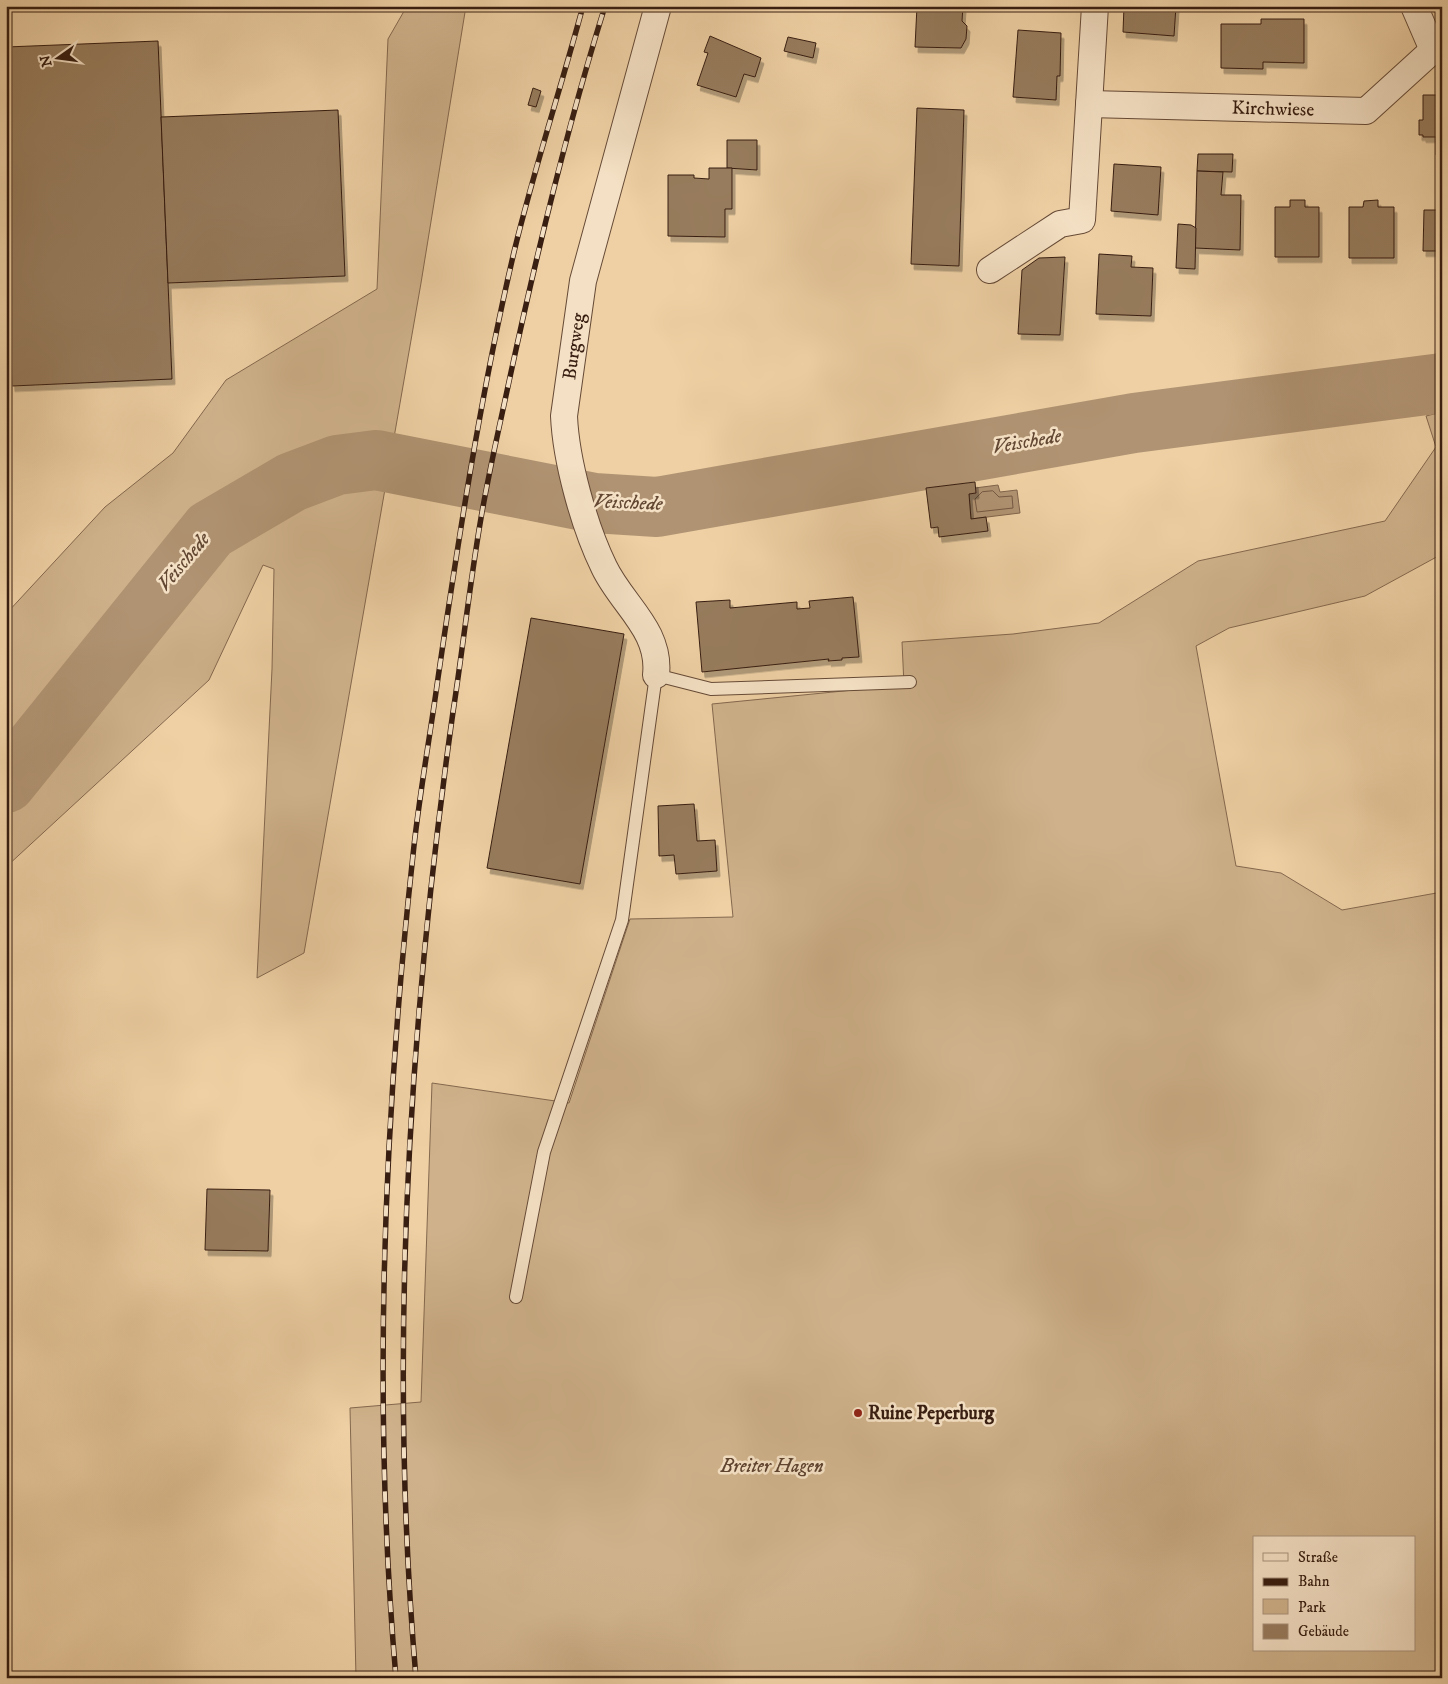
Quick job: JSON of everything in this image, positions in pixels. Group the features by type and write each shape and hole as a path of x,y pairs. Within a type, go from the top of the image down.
{"street":[{"name":"Burgweg","path":"656,675 658,661 646,626 605,569 590,536 565,437 564,416 583,281 658,6"},
{"path":"990,270 1060,224 1082,220 1095,6"},
{"name":"Kirchwiese","path":"1089,104 1366,111 1438,51 1414,6"}],"lane":[{"path":"516,1297 544,1152 622,920 656,675 711,689 910,682"}],"green space":[{"path":"407,6 466,6 421,283 304,953 257,978 272,669 274,569 263,565 209,680 6,867 6,614 105,507 173,453 226,380 377,289 388,39"},
{"name":"Breiter Hagen","path":"1442,412 1442,554 1365,596 1229,628 1196,646 1236,866 1281,873 1342,910 1442,892 1442,1678 356,1678 350,1408 421,1402 432,1083 569,1103 630,919 733,917 712,704 904,685 902,642 1013,634 1099,623 1198,561 1385,521 1436,447 1426,416"}],"water":[{"path":"998,485 1000,492 1017,490 1020,513 971,519 969,494 975,488"}],"building":[{"path":"917,6 963,6 962,21 967,26 966,39 961,48 915,47"},
{"path":"1124,6 1176,6 1174,36 1123,32"},
{"path":"1261,19 1304,19 1304,63 1263,62 1263,69 1221,68 1221,24 1261,24"},
{"path":"1018,30 1061,33 1060,76 1057,76 1056,100 1013,97"},
{"path":"710,36 761,58 755,77 744,74 736,97 697,85 708,53 704,52"},
{"path":"788,37 816,43 813,58 784,51"},
{"path":"158,41 172,379 12,386 6,243 6,47"},
{"path":"533,88 541,91 536,107 528,105"},
{"path":"1423,95 1442,95 1442,155 1436,155 1436,137 1423,137 1423,135 1419,135 1419,120 1423,120"},
{"path":"917,108 964,110 959,266 911,264"},
{"path":"338,110 345,276 168,283 161,117"},
{"path":"727,140 757,140 757,170 727,168"},
{"path":"1198,154 1233,154 1232,172 1197,171"},
{"path":"1114,164 1161,167 1158,215 1111,211"},
{"path":"709,168 732,168 732,209 725,209 725,237 668,236 668,175 694,175 694,178 709,179"},
{"path":"1197,171 1223,172 1221,195 1241,195 1240,250 1195,248"},
{"path":"1290,200 1305,200 1305,207 1319,207 1319,257 1275,257 1275,207 1290,207"},
{"path":"1378,200 1378,207 1394,207 1394,258 1349,258 1349,207 1363,207 1364,201"},
{"path":"1424,210 1442,210 1442,251 1423,251"},
{"path":"1178,224 1191,225 1196,228 1195,269 1176,268"},
{"path":"1099,254 1132,256 1131,267 1153,268 1151,316 1096,314"},
{"path":"1065,257 1060,335 1018,334 1022,270 1039,258"},
{"path":"975,482 976,493 969,494 971,519 986,517 988,531 939,537 938,527 931,528 926,488"},
{"path":"853,597 859,657 702,672 696,602 730,600 730,608 797,602 797,609 810,608 809,601"},
{"path":"531,618 624,634 580,884 487,868"},
{"path":"694,804 697,841 715,840 717,871 676,874 674,855 659,856 658,806"},
{"path":"207,1189 270,1190 268,1251 205,1250"}],"waterway":[{"name":"Veischede","path":"6,783 210,530 292,482 337,465 376,460 594,503 657,507 1134,423 1442,383"}],"railway":[{"path":"396,1678 384,1472 384,1266 394,1060 415,833 446,624 491,358 522,221 583,6"},
{"path":"416,1678 408,1557 404,1436 407,1194 424,952 437,832 473,566 491,465 553,190 605,6"}],"place":[{"name":"Ruine Peperburg","path":"858,1413"}]}
